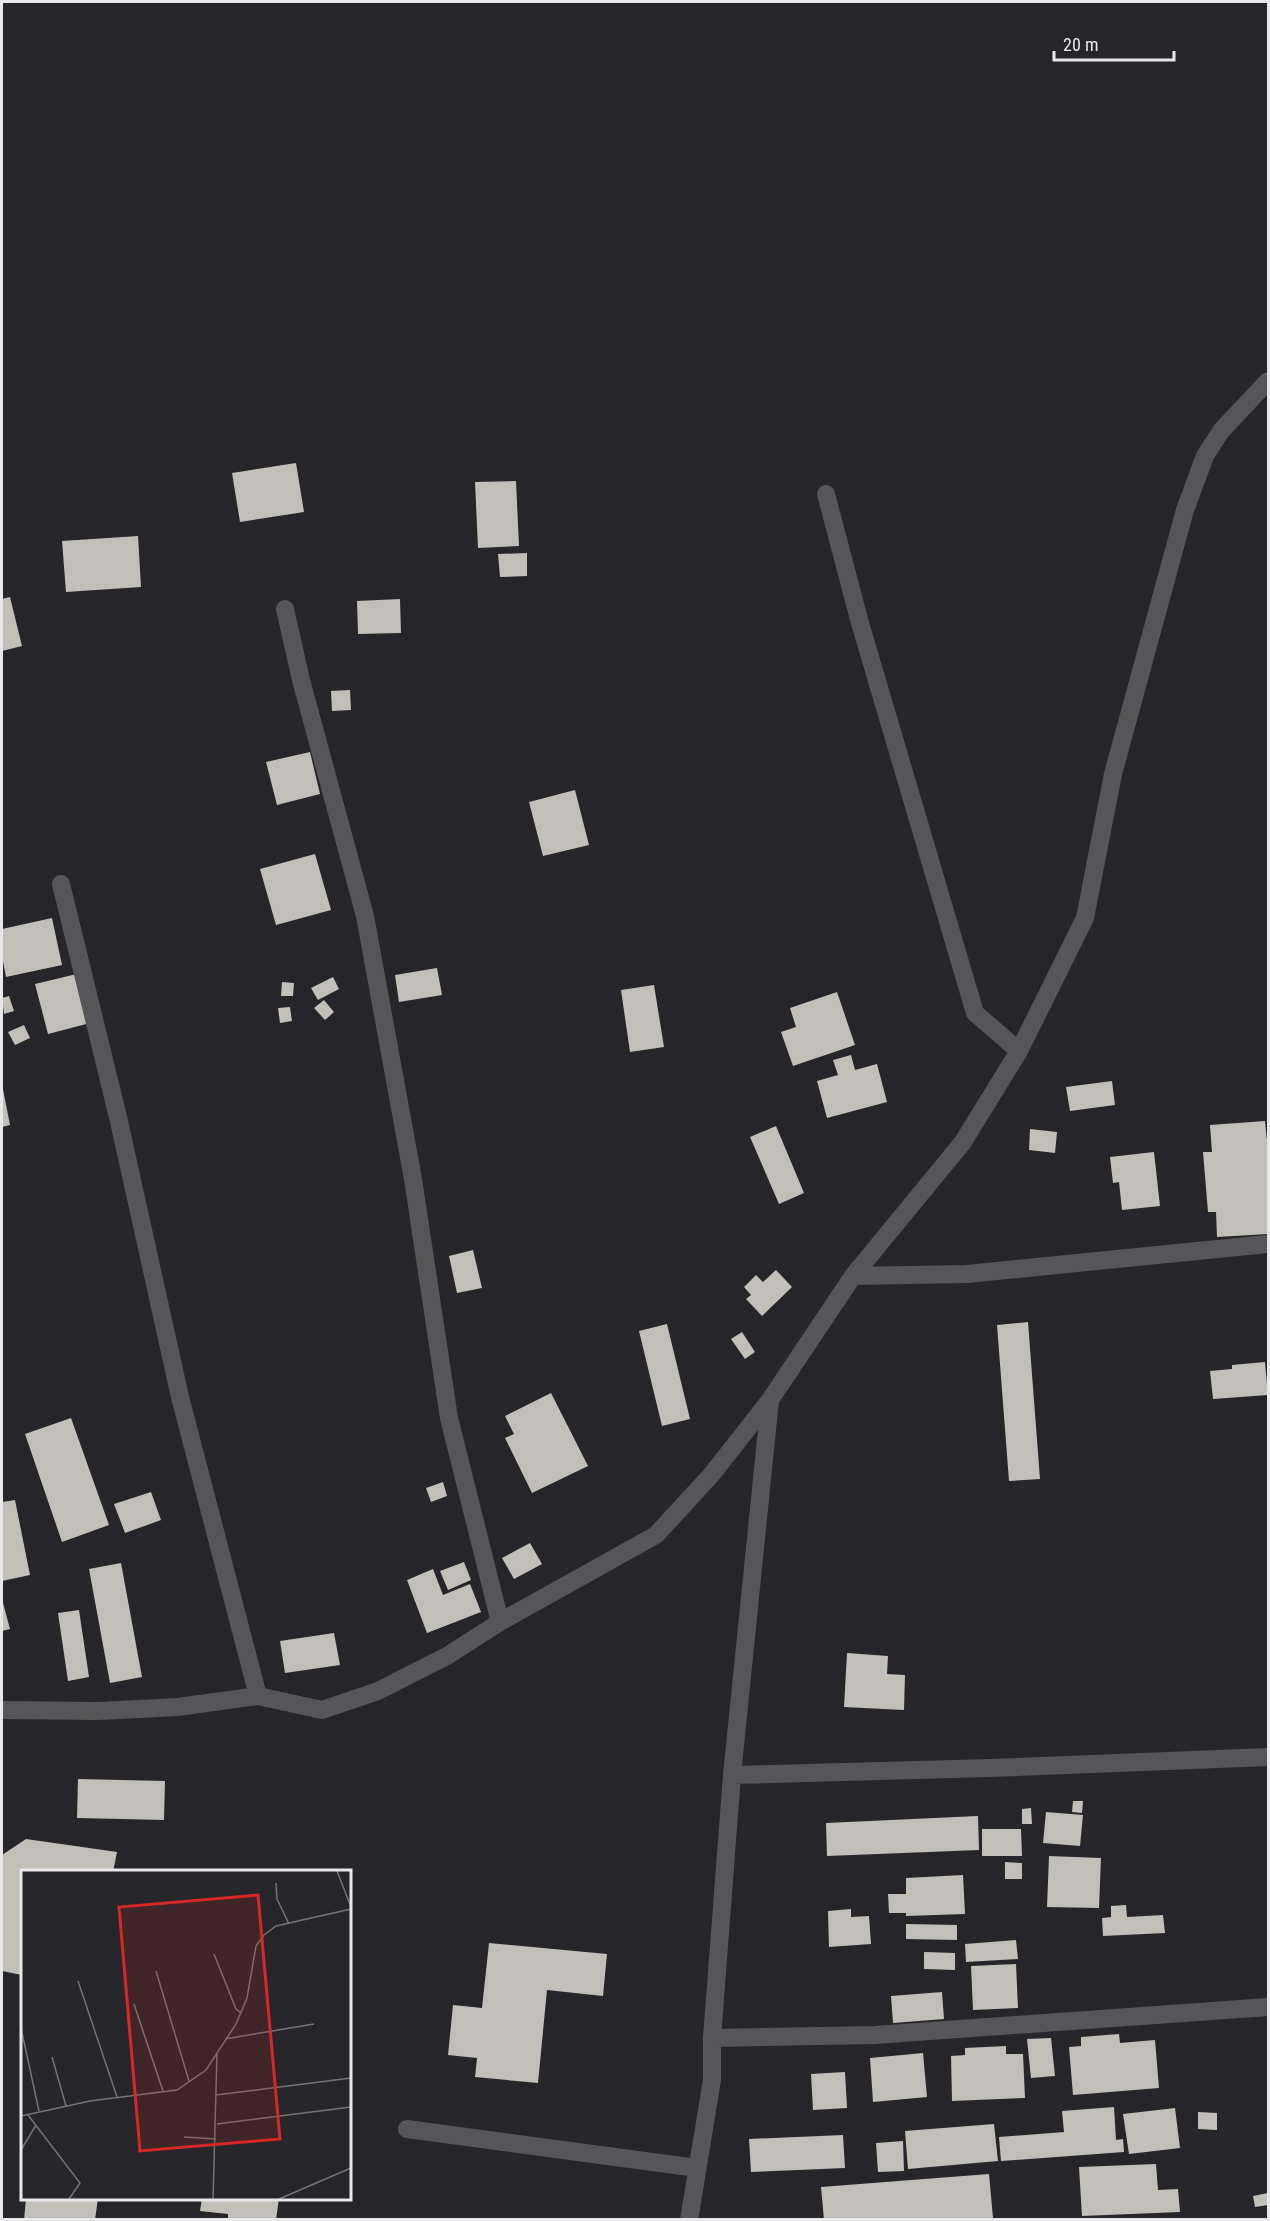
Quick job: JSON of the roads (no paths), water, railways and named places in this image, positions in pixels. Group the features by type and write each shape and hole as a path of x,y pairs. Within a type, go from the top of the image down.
{"street":[{"path":"2,1710 98,1711 178,1707 258,1696 322,1710 378,1691 447,1656 500,1622 656,1535 712,1474 770,1400 853,1276 963,1142 1019,1051 1085,918 1113,774 1185,510 1205,456 1221,430 1269,381"},
{"path":"826,494 860,623 975,1013 1019,1051"},
{"path":"285,609 301,680 365,916 413,1179 449,1418 500,1622"},
{"path":"61,884 120,1129 180,1397 258,1696"},
{"path":"853,1276 967,1274 1269,1244"},
{"path":"688,2220 712,2080 712,2038 732,1775 770,1400"},
{"path":"732,1775 1269,1757"},
{"path":"712,2038 875,2035 1269,2007"},
{"path":"407,2129 697,2168"}]}
